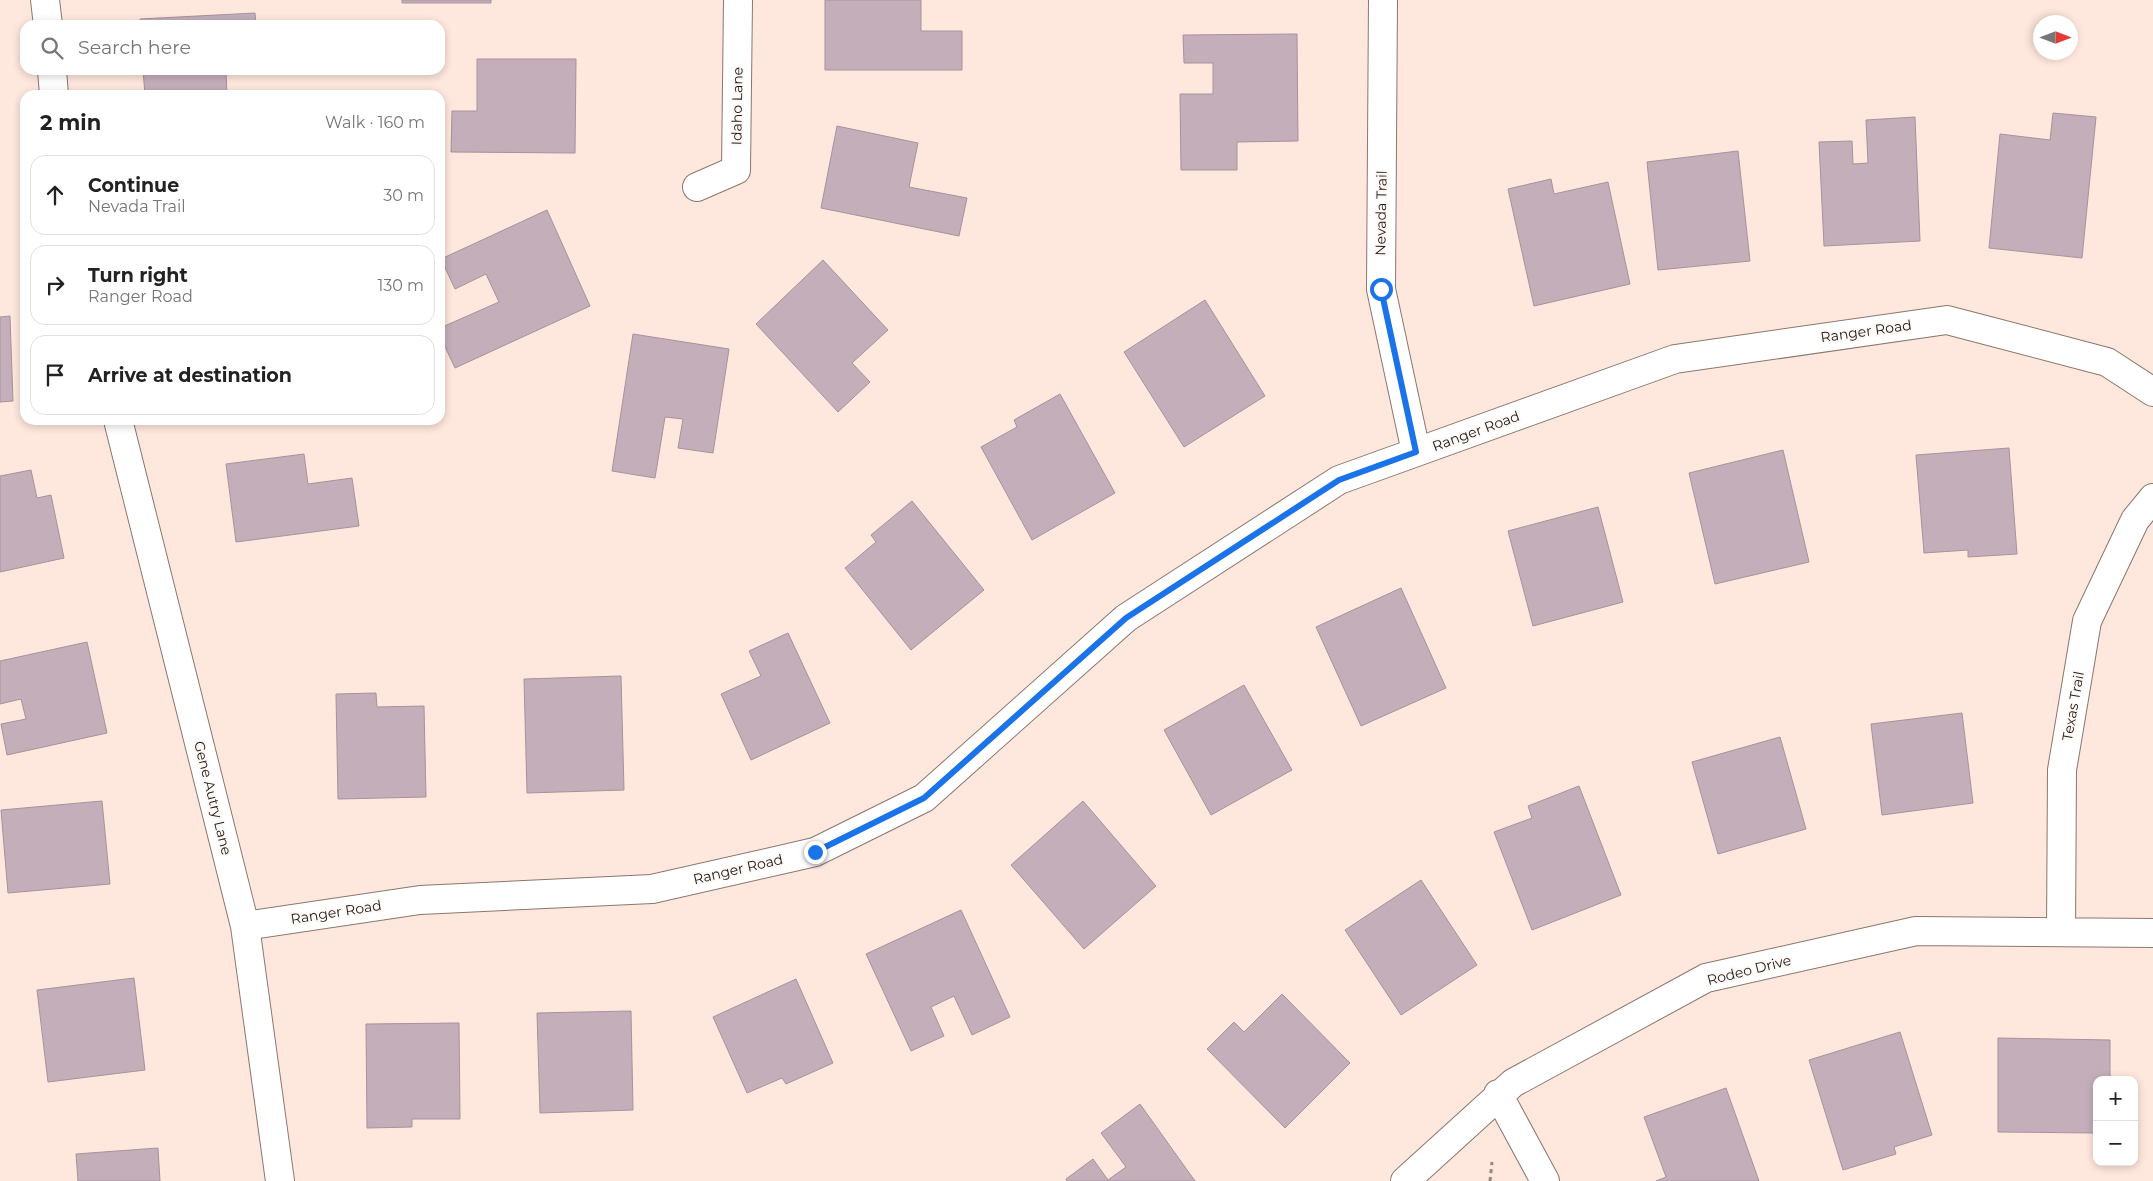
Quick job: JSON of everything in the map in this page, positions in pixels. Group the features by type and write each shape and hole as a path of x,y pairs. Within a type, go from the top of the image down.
{"street":[{"path":"45,0 47,20"},
{"name":"Idaho Lane","path":"697,187 736,170 738,0"},
{"name":"Nevada Trail","path":"1384,0 1381,289 1416,452"},
{"path":"52,75 54,90"},
{"name":"Ranger Road","path":"245,926 420,900 652,889 815,852 924,798 1126,618 1339,480 1676,359 1947,320 2107,362 2153,392"},
{"name":"Gene Autry Lane","path":"119,425 245,926 280,1181"},
{"name":"Texas Trail","path":"2061,932 2062,770 2087,621 2135,520 2153,498"},
{"name":"Rodeo Drive","path":"1405,1181 1498,1094 1513,1083 1706,978 1916,931 2153,933"},
{"path":"1498,1094 1520,1138 1545,1181"}],"path":[{"path":"1490,1181 1492,1162"}],"building":[{"path":"402,0 491,0 491,3 402,3"},
{"path":"825,0 921,0 921,31 962,31 962,70 825,70"},
{"path":"255,13 256,20 140,20"},
{"path":"1297,34 1298,141 1237,142 1237,170 1181,170 1180,94 1213,94 1213,63 1184,63 1183,35"},
{"path":"477,59 576,59 575,153 451,152 452,111 477,111"},
{"path":"143,75 226,75 227,90 145,90"},
{"path":"2053,113 2096,117 2082,258 1989,248 2000,134 2050,140"},
{"path":"1915,117 1920,241 1824,246 1819,142 1852,141 1853,164 1868,163 1866,120"},
{"path":"837,126 918,143 909,187 967,198 959,236 821,208"},
{"path":"1738,151 1750,261 1658,270 1647,162"},
{"path":"1551,179 1554,194 1608,182 1630,284 1534,306 1508,189"},
{"path":"547,210 590,306 455,368 445,347 445,326 499,302 486,274 455,289 445,268 445,257"},
{"path":"823,260 888,330 852,363 870,382 838,412 756,324"},
{"path":"1205,300 1265,396 1184,447 1124,352"},
{"path":"10,316 13,401 0,402 0,317"},
{"path":"633,334 729,349 713,453 678,448 683,419 665,417 655,478 612,471"},
{"path":"1060,394 1115,493 1032,540 981,447 1017,427 1014,420"},
{"path":"2009,448 2017,554 1968,557 1968,550 1924,553 1916,455"},
{"path":"1783,450 1809,562 1715,584 1689,473"},
{"path":"304,454 308,484 352,478 359,526 236,542 226,464"},
{"path":"31,470 37,498 51,495 64,558 0,572 0,476"},
{"path":"912,501 984,590 911,650 845,568 876,542 871,535"},
{"path":"1598,507 1623,602 1533,626 1508,531"},
{"path":"1401,588 1446,688 1361,726 1316,627"},
{"path":"788,633 830,723 751,760 721,694 761,676 749,651"},
{"path":"87,642 107,733 7,755 1,724 26,719 21,699 0,704 0,661"},
{"path":"621,676 624,790 527,793 524,679"},
{"path":"1244,685 1292,770 1211,815 1164,730"},
{"path":"376,693 377,707 424,706 426,797 338,799 336,694"},
{"path":"1962,713 1973,803 1882,815 1871,724"},
{"path":"1780,737 1806,829 1718,854 1692,762"},
{"path":"1579,786 1621,895 1532,930 1494,832 1532,818 1528,806"},
{"path":"102,801 110,884 8,893 1,810"},
{"path":"1083,801 1156,886 1084,949 1011,865"},
{"path":"1421,880 1477,965 1401,1015 1345,930"},
{"path":"961,910 1010,1017 972,1035 954,996 931,1007 944,1036 911,1051 866,954"},
{"path":"134,978 145,1070 48,1082 37,990"},
{"path":"796,979 833,1063 786,1084 782,1078 747,1093 713,1017"},
{"path":"1282,994 1350,1063 1285,1128 1207,1049 1234,1022 1244,1032"},
{"path":"631,1011 633,1110 540,1113 537,1013"},
{"path":"459,1023 460,1119 412,1119 412,1127 367,1128 366,1024"},
{"path":"1900,1032 1932,1135 1894,1147 1896,1154 1843,1170 1809,1060"},
{"path":"1998,1038 2110,1040 2110,1076 2093,1076 2093,1133 1998,1132"},
{"path":"1726,1088 1759,1181 1656,1181 1666,1177 1644,1117"},
{"path":"1140,1104 1195,1181 1067,1181 1066,1179 1093,1159 1108,1180 1126,1167 1101,1133"},
{"path":"158,1148 160,1181 78,1181 76,1154"}],"route":[{"path":"815,852 924,798 1126,618 1339,480 1416,452 1381,289"}]}
